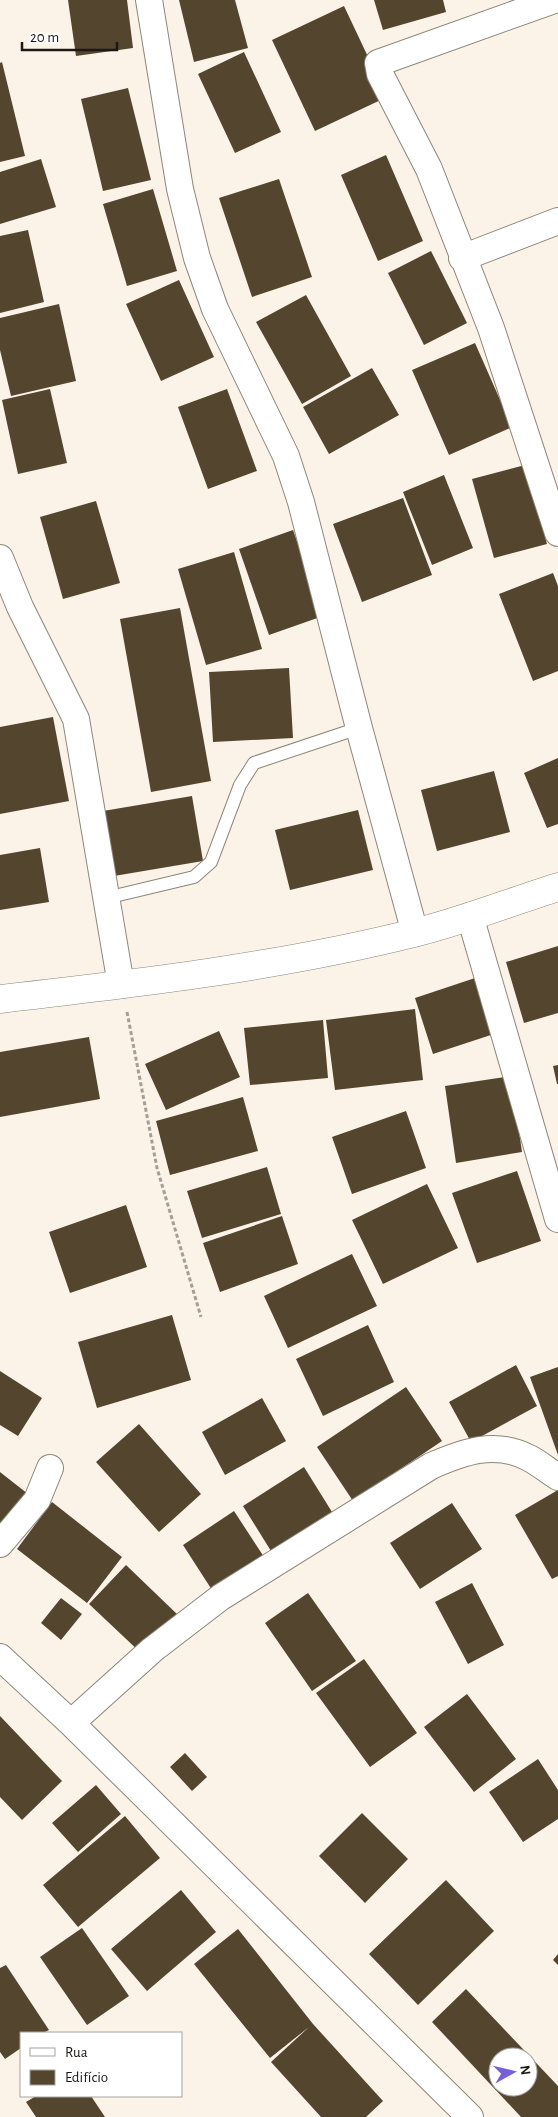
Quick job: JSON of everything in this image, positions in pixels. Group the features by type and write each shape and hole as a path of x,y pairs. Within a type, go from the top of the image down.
{"street":[{"path":"148,0 180,189 197,258 216,309 286,456 301,502 359,728 415,933"},
{"path":"554,0 378,63 380,74 429,169 462,258 491,328 558,533"},
{"path":"462,258 558,221"},
{"path":"0,558 20,607 76,718 122,985"},
{"path":"0,999 227,972 415,933 558,887"},
{"path":"470,916 558,1219"},
{"path":"71,1724 152,1650 221,1597 431,1466 462,1452 495,1448 528,1457 558,1477"},
{"path":"0,1544 37,1500 50,1468"},
{"path":"0,1658 71,1724 470,2117"}],"lane":[{"path":"106,898 194,877 210,862 240,785 254,763 359,728"}],"path":[{"path":"122,985 157,1168 201,1317"}],"building":[{"path":"68,0 127,0 133,48 76,56"},
{"path":"179,0 235,0 248,48 194,62"},
{"path":"374,0 443,0 446,12 383,30"},
{"path":"344,6 387,97 315,131 272,40"},
{"path":"244,52 281,132 235,153 198,74"},
{"path":"2,62 25,156 0,162 0,63"},
{"path":"128,88 151,180 103,191 81,99"},
{"path":"386,155 423,241 378,261 341,175"},
{"path":"41,159 56,207 0,224 0,172"},
{"path":"279,179 312,277 252,297 219,198"},
{"path":"153,189 177,271 127,286 103,204"},
{"path":"28,230 44,302 0,313 0,236"},
{"path":"431,251 467,323 424,345 388,273"},
{"path":"179,280 214,357 161,381 126,304"},
{"path":"306,295 351,376 302,404 256,322"},
{"path":"59,304 76,381 11,396 0,350 0,318"},
{"path":"475,343 512,427 449,455 412,370"},
{"path":"372,368 399,415 329,454 303,407"},
{"path":"50,389 67,463 18,474 2,400"},
{"path":"227,389 257,471 208,489 178,407"},
{"path":"525,465 547,544 494,558 472,479"},
{"path":"444,475 473,548 432,565 403,492"},
{"path":"403,498 432,575 362,602 333,524"},
{"path":"96,501 120,583 63,599 40,517"},
{"path":"293,530 323,616 269,635 239,549"},
{"path":"234,552 262,649 206,665 178,569"},
{"path":"553,573 558,586 558,671 533,681 499,594"},
{"path":"180,608 211,781 151,792 120,619"},
{"path":"289,668 293,738 213,742 209,672"},
{"path":"53,717 69,801 0,814 0,727"},
{"path":"558,758 558,824 547,828 524,773"},
{"path":"494,771 510,832 437,851 421,790"},
{"path":"192,796 203,861 114,876 103,811"},
{"path":"358,810 373,870 290,890 275,830"},
{"path":"40,848 49,902 0,910 0,855"},
{"path":"558,946 558,1013 524,1023 506,962"},
{"path":"481,976 500,1032 433,1054 415,998"},
{"path":"415,1009 423,1080 335,1090 326,1020"},
{"path":"323,1020 328,1078 250,1085 244,1028"},
{"path":"219,1031 240,1077 166,1110 145,1064"},
{"path":"89,1037 100,1099 0,1117 0,1052"},
{"path":"558,1065 558,1084 557,1084 553,1066"},
{"path":"511,1076 522,1152 456,1163 445,1086"},
{"path":"243,1097 258,1151 170,1175 156,1121"},
{"path":"406,1111 426,1168 352,1194 332,1137"},
{"path":"267,1167 281,1214 202,1238 187,1191"},
{"path":"517,1171 541,1241 477,1263 452,1193"},
{"path":"427,1184 458,1248 383,1284 352,1220"},
{"path":"126,1205 147,1267 70,1293 49,1232"},
{"path":"282,1216 298,1264 220,1292 203,1243"},
{"path":"352,1254 377,1306 288,1348 264,1296"},
{"path":"172,1315 191,1380 97,1408 78,1342"},
{"path":"368,1325 394,1382 323,1416 296,1359"},
{"path":"516,1365 537,1406 471,1442 449,1402"},
{"path":"558,1367 558,1455 530,1377"},
{"path":"0,1371 42,1398 18,1436 0,1425"},
{"path":"406,1387 442,1441 353,1501 317,1447"},
{"path":"262,1398 286,1441 225,1475 202,1432"},
{"path":"139,1424 201,1494 159,1532 96,1462"},
{"path":"304,1467 332,1512 271,1551 243,1506"},
{"path":"0,1472 28,1494 0,1530"},
{"path":"558,1490 558,1576 552,1579 515,1515"},
{"path":"52,1502 122,1557 87,1603 17,1549"},
{"path":"452,1503 482,1549 420,1589 390,1543"},
{"path":"234,1511 264,1557 212,1590 183,1545"},
{"path":"126,1565 178,1615 142,1654 89,1604"},
{"path":"472,1583 504,1645 468,1664 435,1602"},
{"path":"308,1593 356,1661 312,1691 265,1623"},
{"path":"61,1598 82,1614 61,1640 41,1623"},
{"path":"364,1659 417,1733 370,1767 316,1693"},
{"path":"467,1694 516,1759 474,1792 424,1727"},
{"path":"0,1716 62,1781 22,1820 0,1797"},
{"path":"185,1753 207,1777 192,1791 170,1767"},
{"path":"538,1759 558,1790 558,1819 523,1842 489,1792"},
{"path":"96,1785 121,1814 78,1852 52,1823"},
{"path":"362,1813 408,1859 365,1903 319,1856"},
{"path":"125,1816 160,1858 78,1927 43,1885"},
{"path":"446,1880 494,1931 418,2005 369,1954"},
{"path":"181,1890 216,1932 147,1991 111,1949"},
{"path":"82,1928 129,1996 87,2025 40,1957"},
{"path":"238,1929 313,2024 383,2101 366,2117 321,2117 271,2062 309,2027 270,2058 194,1964"},
{"path":"558,1954 558,1965 553,1960"},
{"path":"6,1965 49,2030 45,2032 20,2032 20,2049 5,2059 0,2052 0,1968"},
{"path":"466,1989 521,2047 488,2047 488,2082 432,2022"},
{"path":"538,2065 558,2086 558,2117 521,2117 502,2097 538,2097"},
{"path":"34,2097 92,2097 105,2117 36,2117 26,2102"}]}
